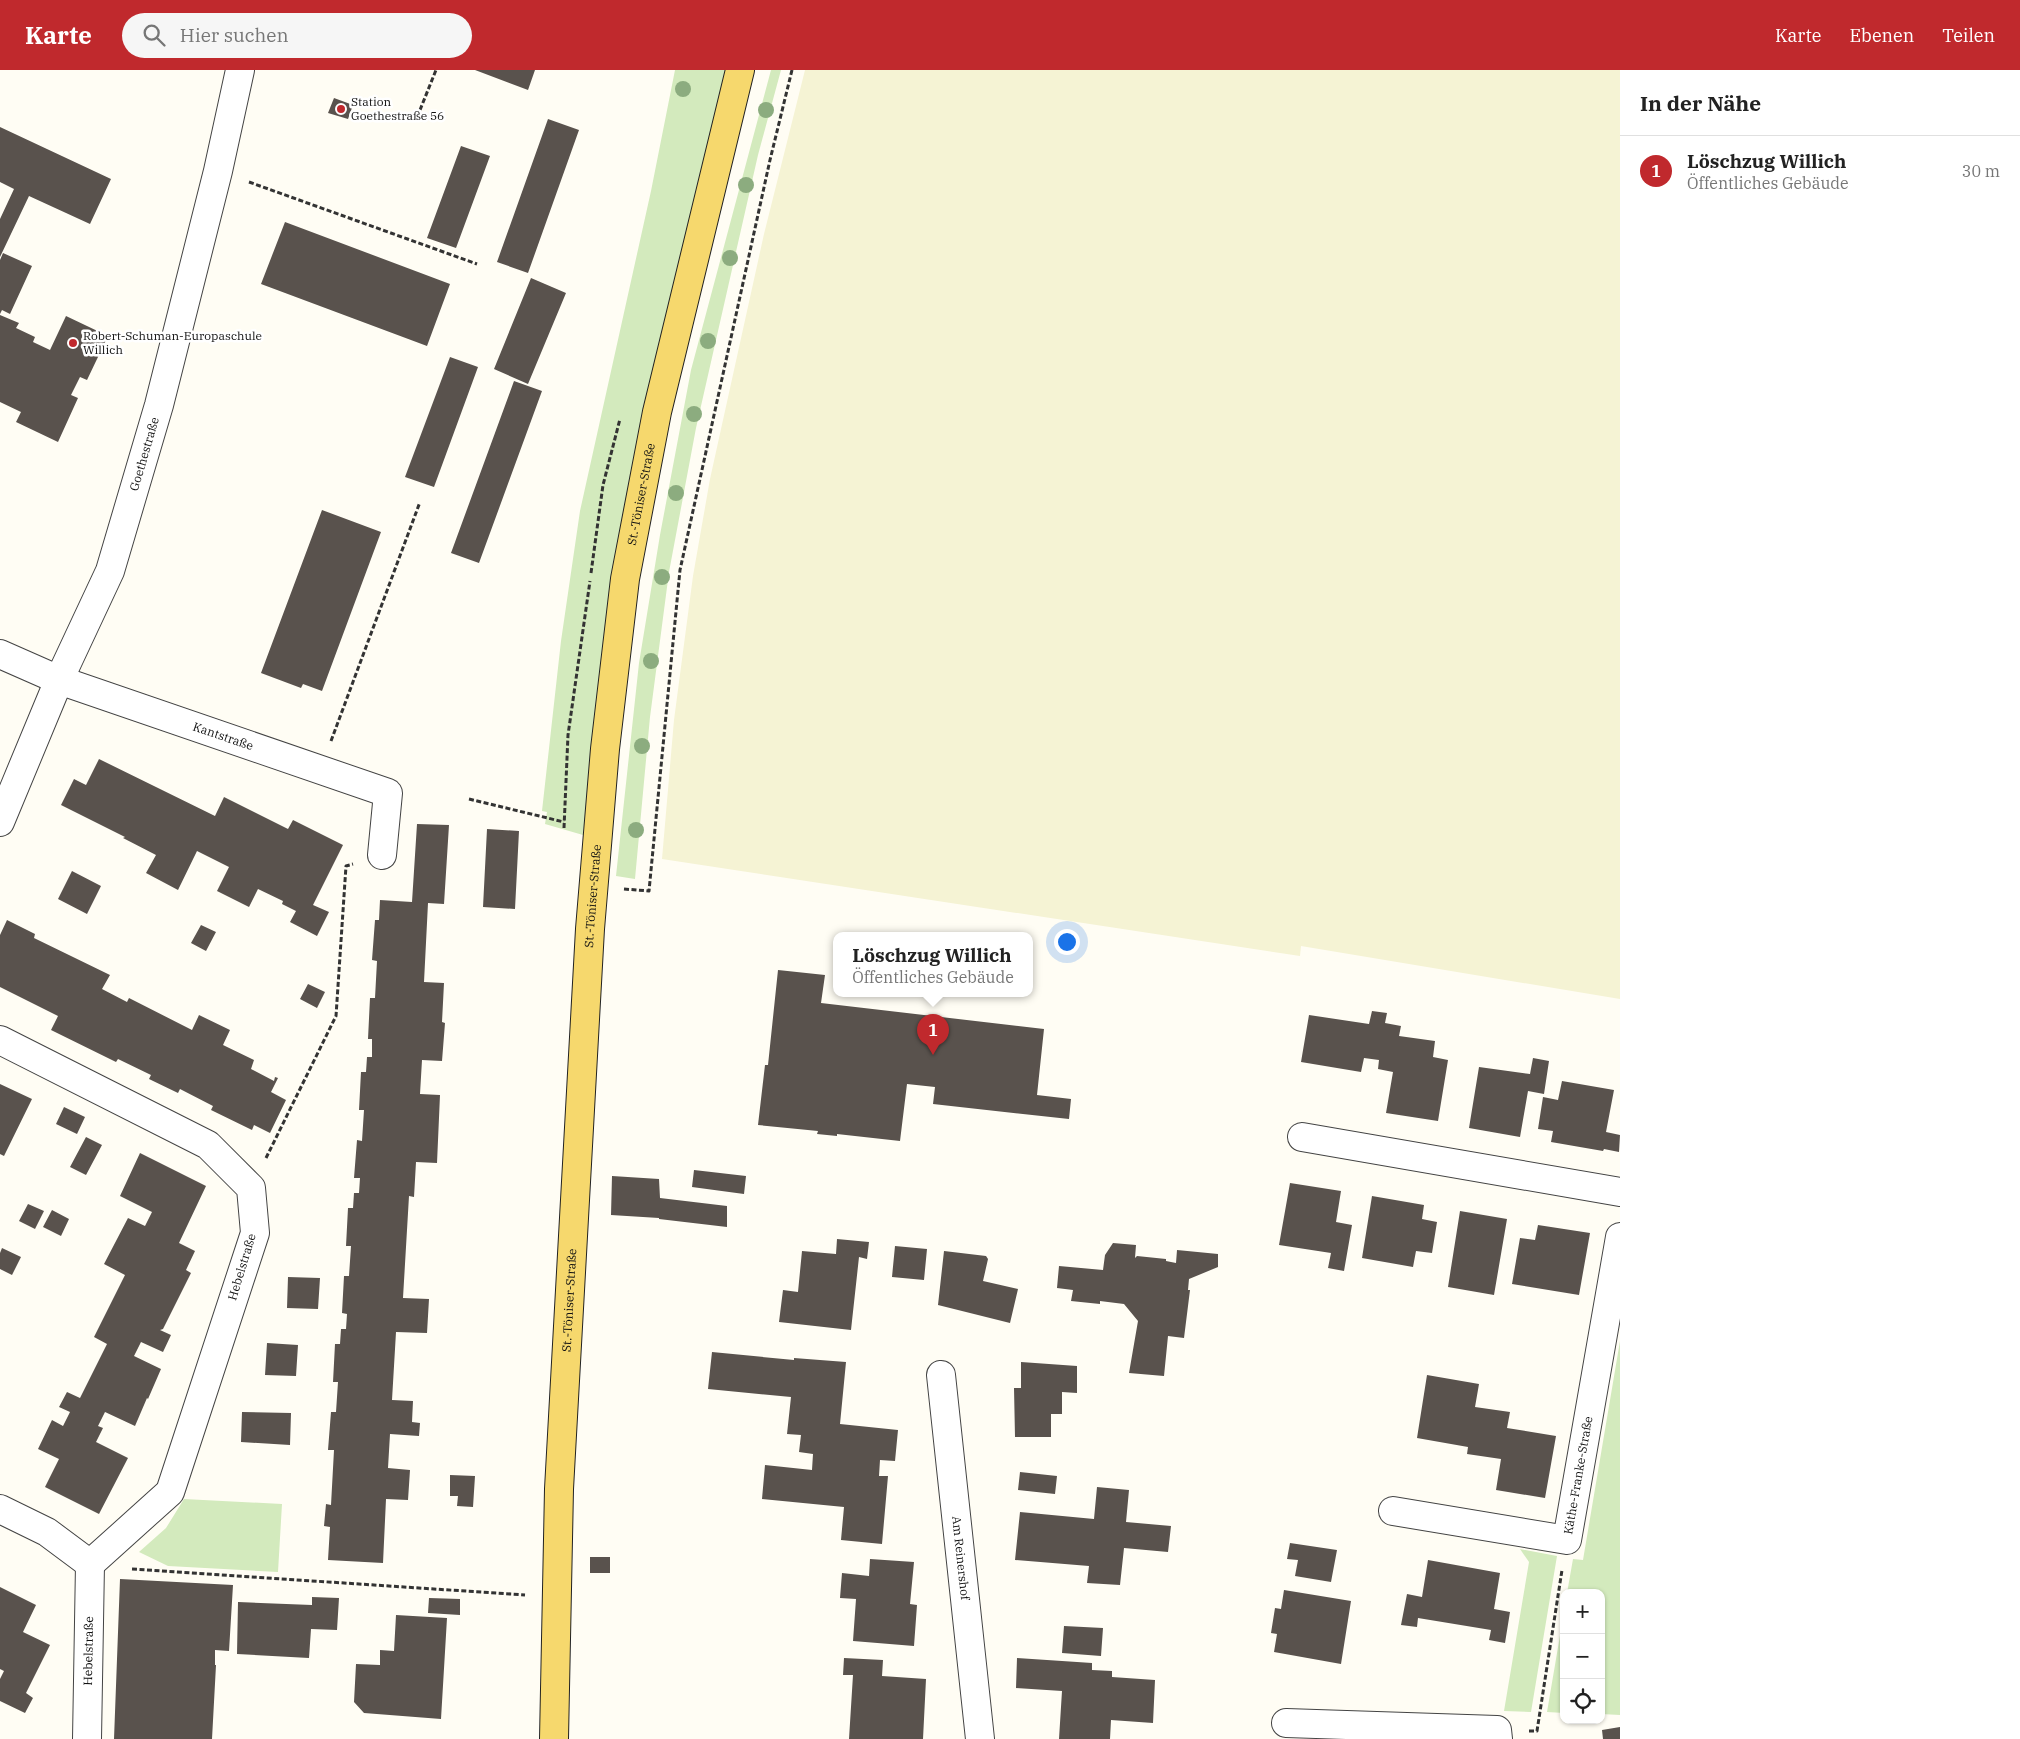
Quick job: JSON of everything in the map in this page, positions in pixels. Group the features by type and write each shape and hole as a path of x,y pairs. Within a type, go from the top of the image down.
{"main road":[{"name":"St.-Töniser-Straße","path":"554,1738 559,1488 594,886 605,749 625,579 657,412 740,70"}],"street":[{"name":"Goethestraße","path":"0,822 59,680 110,571 159,405 218,170 240,70"},
{"name":"Kantstraße","path":"0,654 59,680 388,793 382,855"},
{"path":"0,1040 208,1145 251,1188"},
{"path":"1302,1137 1620,1192"},
{"name":"Hebelstraße","path":"87,1739 90,1564 170,1492 254,1233 251,1188"},
{"name":"Käthe-Franke-Straße","path":"1393,1511 1567,1540 1620,1237"},
{"name":"Am Reinershof","path":"941,1375 980,1739"},
{"path":"0,1509 46,1532 90,1564"},
{"path":"1286,1723 1497,1735"}],"path":[{"path":"420,110 436,70"},
{"path":"594,886 648,891 680,570 770,160 792,70"},
{"path":"218,170 477,264"},
{"path":"320,771 420,502"},
{"path":"470,799 564,822"},
{"path":"251,1188 336,1016 346,866 382,855"},
{"path":"1497,1735 1537,1731 1567,1540"},
{"path":"90,1564 161,1572 528,1595"}],"shaded area":[{"path":"805,70 1620,70 1620,999 1301,946 1300,956 662,859 674,720 693,576 710,479 764,234"}],"green space":[{"path":"675,70 730,70 664,325 617,551 583,835 545,824 547,812 542,811 561,641 580,511 651,191"},
{"path":"771,70 781,70 758,155 696,428 669,572 650,717 635,879 616,876 639,663 660,535 691,370"},
{"path":"1620,1341 1620,1715 1605,1714 1605,1589 1568,1589 1573,1559 1583,1560"},
{"path":"184,1499 282,1504 278,1572 168,1566 139,1552 166,1528"},
{"path":"1520,1549 1557,1556 1531,1712 1504,1711 1529,1562"},
{"path":"1560,1636 1560,1713 1547,1712"}],"building":[{"path":"475,70 535,70 528,90"},
{"name":"Station Goethestraße 56","path":"334,98 353,105 348,119 328,113"},
{"path":"548,119 579,130 528,273 497,262"},
{"path":"0,127 111,179 90,224 29,196 0,257 0,219 14,189 0,182"},
{"path":"461,146 490,156 456,248 427,238"},
{"path":"285,222 450,284 427,346 261,284"},
{"path":"3,253 32,266 10,314 2,310 0,314 0,260"},
{"path":"531,278 566,293 528,384 494,369"},
{"path":"0,315 19,323 16,328 35,337 33,342 50,350 66,316 108,336 87,380 80,377 71,395 78,398 58,442 16,422 21,412 0,402"},
{"path":"450,357 478,367 434,487 405,477"},
{"path":"514,381 542,391 479,563 451,553"},
{"path":"322,510 381,532 322,691 303,684 301,688 261,673"},
{"path":"99,759 215,816 224,797 288,829 293,820 343,845 313,905 329,912 317,936 290,922 296,911 282,904 283,901 258,889 249,907 217,891 229,867 197,851 178,890 146,873 156,855 61,805 74,779 86,785"},
{"path":"417,824 449,825 444,904 428,903 424,982 444,983 442,1022 445,1023 442,1061 422,1060 420,1094 440,1095 437,1163 416,1162 414,1197 409,1196 403,1298 429,1299 427,1333 396,1332 392,1400 413,1401 412,1422 420,1423 419,1436 390,1434 388,1468 410,1470 408,1500 386,1499 383,1563 328,1560 330,1527 324,1526 326,1504 331,1505 334,1450 328,1450 331,1412 336,1412 338,1382 333,1382 335,1344 340,1344 341,1329 346,1329 347,1314 342,1313 344,1276 349,1276 351,1246 346,1246 348,1208 353,1208 354,1193 359,1193 360,1178 354,1178 357,1140 362,1141 364,1110 359,1110 361,1072 366,1072 367,1057 372,1057 372,1039 368,1039 370,998 375,998 377,961 372,960 375,920 379,920 380,900 412,902"},
{"path":"487,829 519,831 515,909 483,907"},
{"path":"72,871 101,886 87,914 58,899"},
{"path":"7,920 35,934 34,938 110,975 102,989 127,1002 129,998 192,1030 199,1015 230,1030 223,1045 254,1060 251,1069 274,1081 275,1077 278,1078 271,1092 286,1100 270,1133 254,1125 252,1130 211,1110 213,1106 180,1089 178,1093 149,1079 151,1075 118,1059 116,1062 51,1030 58,1016 0,987 0,935"},
{"path":"201,925 216,932 206,951 191,943"},
{"path":"778,970 825,975 821,1003 1044,1029 1037,1095 1071,1099 1069,1119 933,1104 935,1087 907,1084 900,1141 837,1134 837,1136 817,1134 818,1131 758,1125 765,1065 768,1065"},
{"path":"308,984 325,992 317,1008 300,999"},
{"path":"1372,1011 1387,1013 1385,1023 1401,1026 1399,1036 1435,1041 1433,1057 1448,1060 1438,1121 1386,1113 1393,1072 1378,1069 1379,1060 1364,1058 1361,1072 1301,1062 1309,1015 1369,1024"},
{"path":"1533,1058 1549,1061 1544,1094 1528,1091 1520,1137 1469,1128 1479,1067 1530,1074"},
{"path":"1562,1081 1614,1090 1606,1132 1620,1135 1619,1152 1551,1142 1553,1131 1538,1129 1543,1097 1558,1100"},
{"path":"0,1084 32,1099 4,1156 0,1154"},
{"path":"64,1107 85,1117 77,1134 56,1124"},
{"path":"86,1137 102,1145 86,1175 70,1167"},
{"path":"140,1153 206,1186 179,1243 195,1251 186,1270 191,1273 163,1329 160,1330 171,1335 163,1352 141,1342 134,1356 161,1369 148,1399 135,1426 105,1412 98,1426 103,1428 96,1442 128,1458 99,1514 45,1487 59,1459 38,1449 52,1420 63,1426 70,1412 59,1407 67,1392 80,1398 107,1344 94,1337 125,1275 104,1264 128,1218 145,1226 152,1212 120,1196"},
{"path":"694,1170 746,1176 744,1194 692,1187"},
{"path":"612,1176 659,1179 660,1198 727,1206 727,1227 659,1218 611,1215"},
{"path":"1290,1183 1341,1191 1336,1222 1352,1225 1344,1271 1328,1268 1331,1253 1279,1245"},
{"path":"1372,1196 1424,1205 1422,1219 1437,1222 1432,1253 1416,1251 1413,1267 1362,1258"},
{"path":"28,1204 44,1211 35,1229 19,1221"},
{"path":"52,1210 69,1219 61,1236 43,1227"},
{"path":"1460,1211 1507,1219 1494,1295 1448,1287"},
{"path":"1538,1225 1590,1233 1579,1295 1512,1284 1520,1238 1535,1240"},
{"path":"837,1239 869,1242 867,1259 859,1257 851,1330 779,1322 783,1290 798,1292 802,1251 836,1254"},
{"path":"1113,1243 1136,1245 1135,1258 1137,1256 1166,1259 1166,1261 1176,1263 1177,1250 1218,1254 1218,1267 1189,1279 1188,1290 1190,1290 1184,1338 1168,1336 1164,1376 1129,1373 1138,1321 1124,1304 1100,1301 1100,1304 1071,1301 1073,1290 1057,1288 1059,1266 1103,1270 1105,1255"},
{"path":"895,1246 927,1249 924,1280 892,1277"},
{"path":"2,1248 21,1257 12,1275 0,1269 0,1253"},
{"path":"944,1251 986,1256 988,1259 983,1281 1018,1289 1010,1323 938,1305"},
{"path":"288,1277 320,1278 318,1309 287,1308"},
{"path":"267,1343 298,1345 296,1376 265,1375"},
{"path":"712,1352 794,1360 794,1358 846,1362 840,1424 898,1430 895,1461 880,1460 879,1476 888,1476 882,1544 841,1540 844,1507 762,1499 765,1465 812,1470 813,1454 799,1452 801,1435 787,1434 791,1397 708,1389"},
{"path":"1021,1362 1077,1366 1077,1393 1062,1392 1062,1414 1051,1414 1051,1437 1015,1437 1014,1388 1021,1388"},
{"path":"1427,1375 1479,1384 1475,1407 1510,1412 1507,1428 1556,1436 1545,1498 1496,1490 1501,1459 1467,1454 1468,1447 1417,1438"},
{"path":"242,1412 291,1413 290,1445 241,1442"},
{"path":"1020,1472 1057,1476 1055,1494 1018,1490"},
{"path":"450,1475 475,1476 473,1507 457,1506 458,1496 450,1496"},
{"path":"1097,1487 1129,1490 1126,1522 1171,1526 1168,1552 1124,1548 1120,1585 1087,1583 1089,1566 1015,1560 1020,1512 1094,1519"},
{"path":"1290,1543 1337,1550 1331,1582 1295,1576 1298,1560 1287,1559"},
{"path":"590,1557 610,1557 610,1573 590,1573"},
{"path":"870,1559 914,1562 910,1604 917,1605 914,1646 853,1641 856,1599 840,1598 842,1573 869,1576"},
{"path":"1428,1560 1500,1573 1494,1609 1510,1612 1505,1643 1489,1640 1491,1630 1418,1618 1417,1627 1401,1625 1407,1594 1422,1597"},
{"path":"120,1579 233,1585 229,1651 215,1650 216,1665 212,1739 114,1739"},
{"path":"0,1587 36,1605 23,1632 50,1645 26,1693 33,1698 25,1713 0,1701 0,1679 4,1671 0,1669"},
{"path":"1284,1590 1351,1601 1341,1664 1274,1652 1277,1634 1271,1633 1275,1608 1281,1609"},
{"path":"312,1597 339,1598 337,1630 311,1629 309,1658 237,1654 238,1602 312,1605"},
{"path":"429,1598 460,1599 460,1615 428,1613"},
{"path":"396,1615 447,1618 441,1719 364,1713 354,1702 356,1664 380,1665 380,1650 394,1651"},
{"path":"1064,1626 1103,1628 1101,1656 1062,1653"},
{"path":"844,1658 883,1660 882,1676 926,1679 923,1739 849,1739 853,1675 843,1675"},
{"path":"1017,1658 1092,1663 1092,1670 1112,1671 1112,1677 1155,1680 1153,1723 1111,1720 1110,1739 1059,1739 1062,1691 1016,1688"},
{"path":"1620,1727 1620,1739 1603,1739 1602,1730"}],"place":[{"name":"Station Goethestraße 56","path":"341,109"},
{"name":"Robert-Schuman-Europaschule Willich","path":"73,343"},
{"name":"Löschzug Willich","path":"933,1055"}]}
